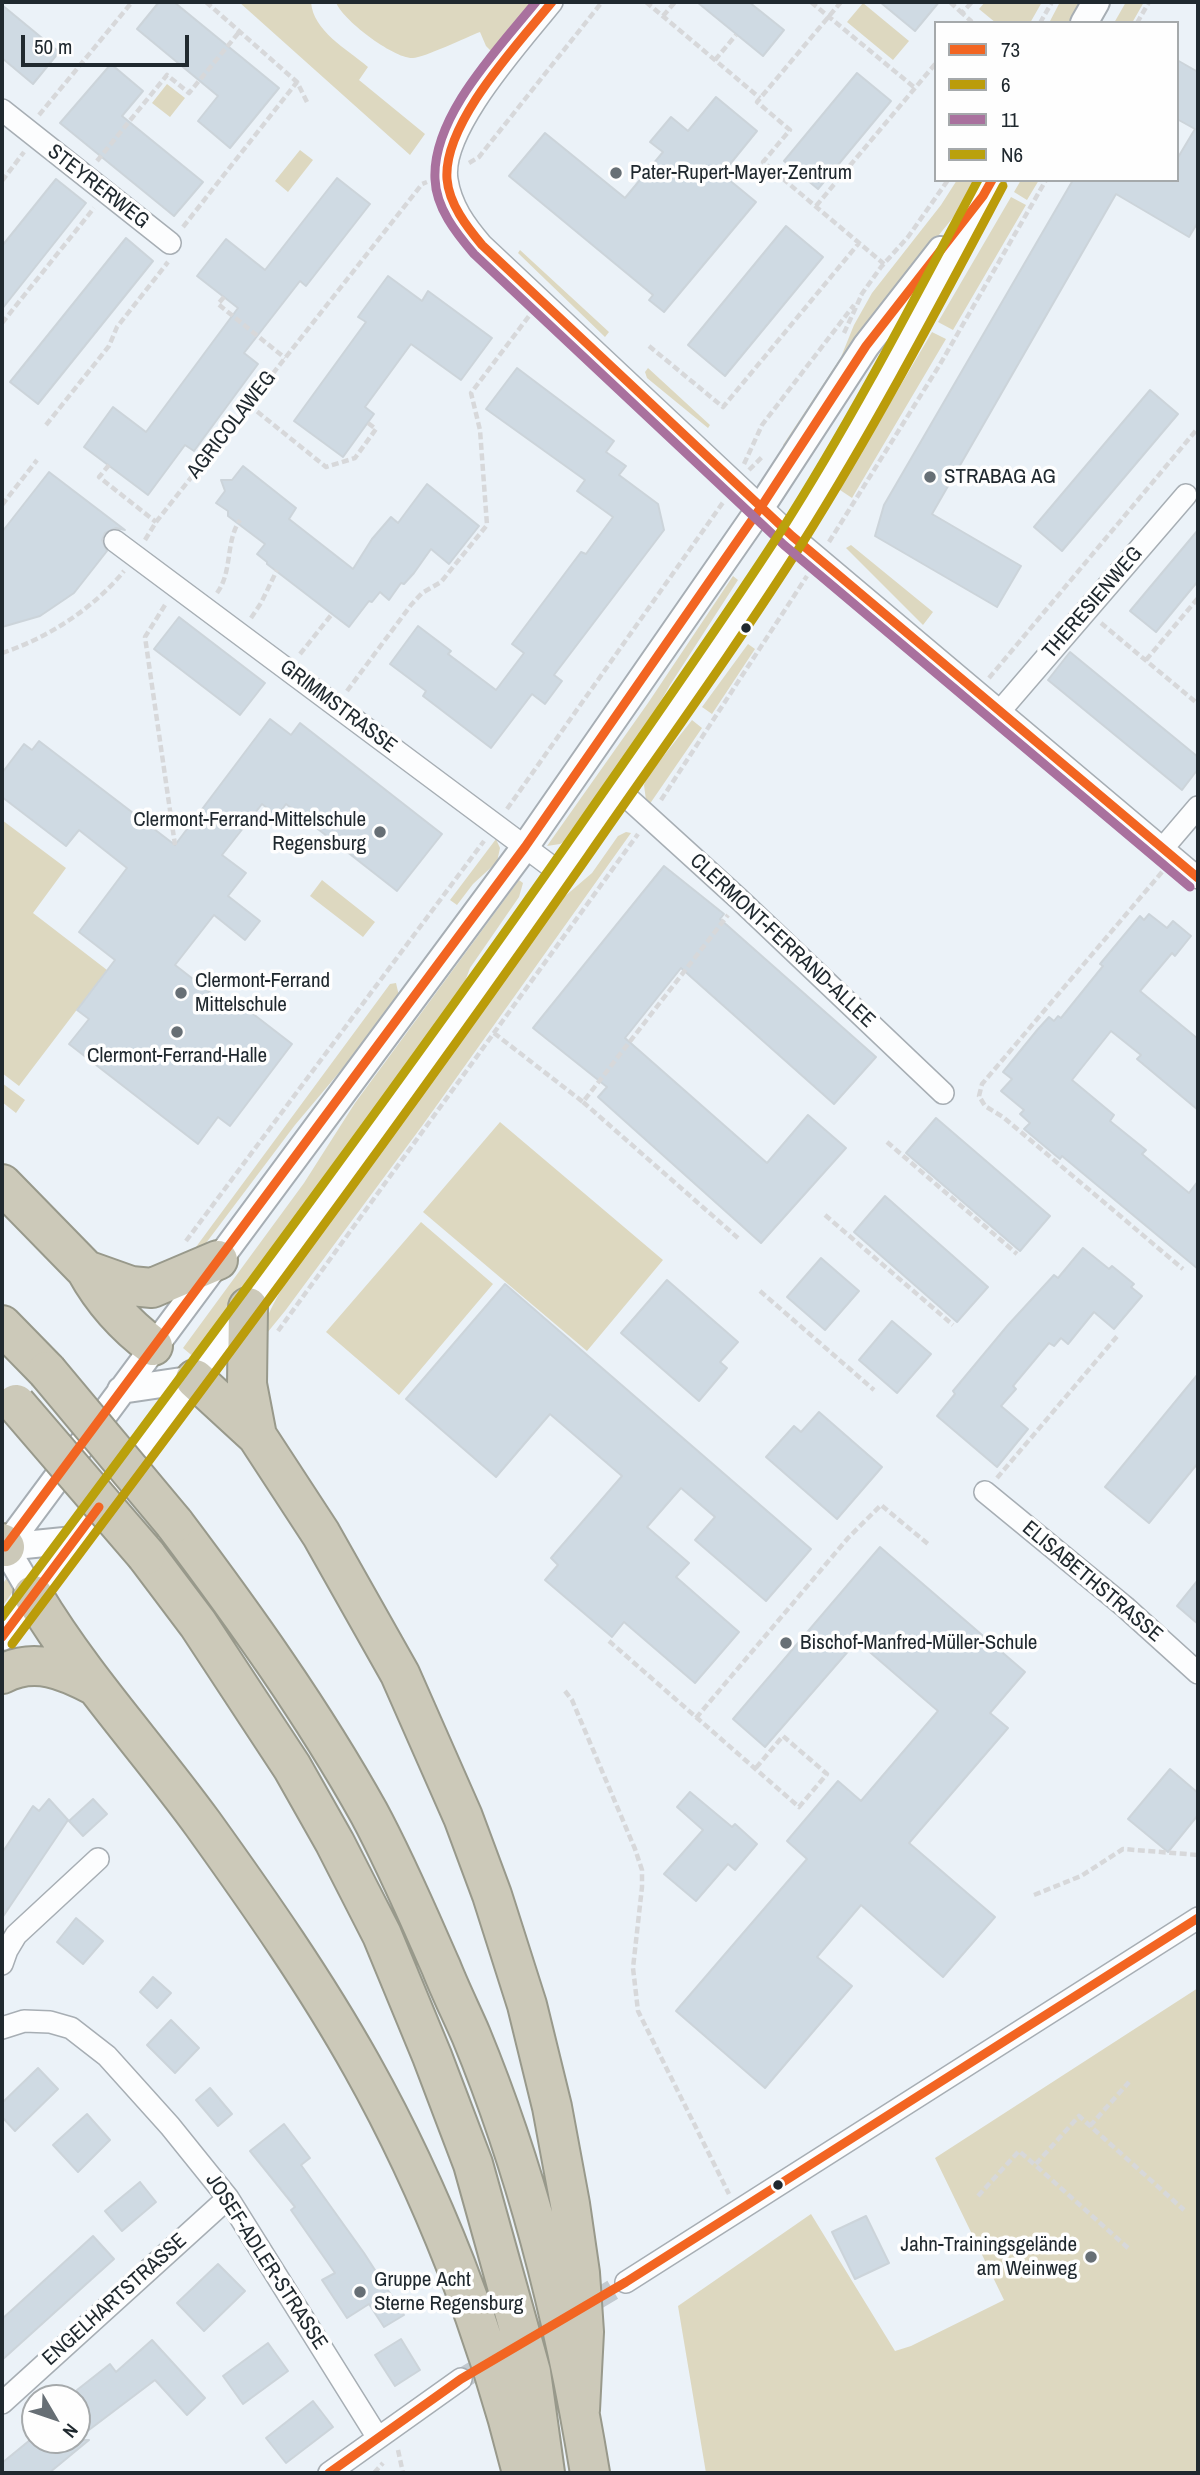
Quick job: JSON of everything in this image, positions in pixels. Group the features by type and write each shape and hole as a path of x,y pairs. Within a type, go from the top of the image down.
{"highway":[{"path":"2,1184 86,1270 94,1285 134,1332 153,1346"},
{"path":"86,1270 131,1286 152,1287 218,1260"},
{"path":"248,1307 247,1384 257,1436"},
{"path":"2,1325 47,1371 174,1524 236,1606 314,1721 369,1815 413,1904 471,2035 510,2143 565,2336 590,2473"},
{"path":"195,1378 257,1436 320,1534 400,1674 463,1817 492,1895 527,2005 552,2107 580,2273 584,2332 580,2410"},
{"path":"9,1396 146,1555 198,1624 292,1767 382,1935 432,2056 477,2177 531,2372 545,2473"},
{"path":"33,1595 95,1686 144,1745 203,1824 313,1985 363,2067 433,2212 476,2320 497,2379 522,2473"},
{"path":"2,1674 22,1667 43,1666 65,1670 95,1686"}],"street":[{"path":"552,2 490,82 459,128 448,153 446,177 452,202 464,223 482,245 792,536 1198,878"},
{"path":"1085,21 1096,2"},
{"name":"STEYRERWEG","path":"2,110 170,243"},
{"path":"3,1547 525,847 761,507 866,346 987,188"},
{"path":"2,1637 474,998 792,536 894,364 987,188"},
{"name":"THERESIENWEG","path":"1000,711 1186,495"},
{"name":"GRIMMSTRASSE","path":"115,541 560,873"},
{"name":"CLERMONT-FERRAND-ALLEE","path":"619,790 740,900 943,1093"},
{"path":"1168,853 1198,807"},
{"path":"153,1346 195,1378"},
{"path":"121,1390 195,1378"},
{"name":"ELISABETHSTRASSE","path":"985,1492 1125,1607 1198,1673"},
{"path":"3,1547 74,1540"},
{"path":"3,1547 33,1595"},
{"path":"2,1964 16,1936 97,1859"},
{"path":"626,2282 1198,1918"},
{"name":"JOSEF-ADLER-STRASSE","path":"2,2028 24,2021 50,2022 71,2028 92,2043 170,2126 228,2198 378,2438"},
{"name":"ENGELHARTSTRASSE","path":"2,2403 228,2198"},
{"path":"329,2473 461,2379"}],"path":[{"name":"STEYRERWEG","path":"31,134 132,2"},
{"path":"206,2 297,82 307,102"},
{"name":"AGRICOLAWEG","path":"2,653 64,623 107,592 135,556 156,522 422,184 446,177 479,158 601,2"},
{"path":"646,2 760,98"},
{"path":"663,16 675,2"},
{"path":"811,2 915,88"},
{"path":"841,2 757,102 790,130 764,162 884,264"},
{"path":"950,2 971,21"},
{"path":"962,13 972,2"},
{"path":"1041,21 1052,2"},
{"path":"1138,21 1149,2"},
{"path":"84,176 167,75 189,93 240,31"},
{"path":"715,60 736,35"},
{"path":"816,206 934,65"},
{"path":"46,425 109,346 117,327 178,249 170,243 297,82"},
{"path":"873,123 880,129"},
{"path":"2,181 31,134"},
{"path":"837,167 844,173"},
{"path":"183,1246 496,825 735,484 762,425 884,264 908,237 947,182"},
{"path":"2,323 105,193"},
{"path":"649,346 723,407 859,243"},
{"path":"224,297 218,304 285,358"},
{"path":"336,706 411,605 422,593 441,582 487,524 480,430 471,393 541,300"},
{"path":"248,405 326,467 355,458 376,429 368,423"},
{"path":"977,692 1198,428"},
{"path":"2,505 37,460"},
{"path":"108,465 99,477 156,522"},
{"path":"207,608 226,581 232,532 240,520"},
{"path":"240,634 261,603 277,570"},
{"path":"175,845 145,637 152,622 177,588"},
{"path":"1146,660 1198,598"},
{"path":"1087,611 1198,704"},
{"path":"288,670 332,614"},
{"path":"755,634 765,640"},
{"path":"1168,853 982,1084 979,1096 985,1106 1003,1117 1183,1269"},
{"path":"583,1102 740,900"},
{"path":"414,934 424,941"},
{"path":"494,1033 583,1102 738,1238"},
{"path":"887,1142 1017,1254"},
{"path":"825,1215 953,1325"},
{"path":"760,1291 874,1390"},
{"path":"985,1492 1119,1334"},
{"path":"696,1718 848,1538 881,1505 928,1544"},
{"path":"608,1641 696,1718 755,1769 799,1807 827,1774 783,1736 755,1769"},
{"path":"565,1691 572,1700 642,1870 634,1968 638,2011 737,2211"},
{"path":"1034,1895 1081,1876 1123,1849 1198,1855"},
{"path":"1090,2126 1129,2082"},
{"path":"1035,2165 1079,2116 1184,2210"},
{"path":"978,2196 1019,2151 1128,2248"}],"shaded area":[{"path":"239,2 311,2 313,12 324,31 368,67 359,80 425,134 410,155"},
{"path":"336,2 531,2 491,51 480,32 413,58 404,57 369,37 347,18"},
{"path":"985,2 1042,2 1031,21 994,21 979,9"},
{"path":"1060,2 1081,2 1070,21 1050,21"},
{"path":"1126,2 1144,2 1133,21 1115,21"},
{"path":"863,3 909,41 893,60 847,22"},
{"path":"167,84 185,98 170,117 152,103"},
{"path":"300,150 313,160 288,192 275,181"},
{"path":"956,182 975,182 956,214 912,268 785,449 783,445 841,357 854,325 872,293"},
{"path":"1020,182 1038,182 1027,200 1014,192"},
{"path":"1011,197 1026,205 953,330 938,322"},
{"path":"520,250 609,332 605,337 518,253"},
{"path":"932,332 946,339 852,498 840,490 842,485"},
{"path":"648,368 710,425 708,428 647,378 645,372"},
{"path":"851,545 933,612 923,625 846,548"},
{"path":"733,576 738,580 670,685 629,757 571,837 560,844 547,846 648,703"},
{"path":"748,644 755,649 712,714 702,707"},
{"path":"692,720 702,728 647,808 644,785 647,777"},
{"path":"2,820 66,868 33,913 107,970 19,1086 2,1073"},
{"path":"631,833 422,1126 258,1344 274,1304 296,1267 564,897 592,873 618,836"},
{"path":"496,839 500,848 497,862 473,884 457,905 450,900"},
{"path":"322,880 375,922 363,937 310,896"},
{"path":"519,880 523,883 519,897 470,968 457,1003 196,1359 183,1348 304,1183 355,1103"},
{"path":"396,983 400,1000 295,1125 194,1259 179,1270 390,984"},
{"path":"2,1083 25,1100 16,1113 2,1102"},
{"path":"500,1122 663,1260 587,1351 423,1212"},
{"path":"421,1222 493,1284 399,1395 326,1332"},
{"path":"11,1576 16,1587 2,1607 3,1584"},
{"name":"Jahn-Trainingsgelände am Weinweg","path":"1198,1988 1198,2473 706,2473 678,2306 811,2214 895,2351 911,2346 1004,2300 935,2158"}],"building":[{"path":"159,2 174,2 279,88 230,148 198,121 218,96 137,29"},
{"path":"697,2 749,2 784,30 763,56"},
{"path":"880,2 939,2 915,31"},
{"path":"2,5 59,52 33,84 2,58"},
{"path":"1179,61 1198,72 1198,222 1189,237 1116,194 932,514 1021,566 997,607 875,536 884,505 1072,182 1179,182 1179,156 1195,129 1179,120"},
{"path":"111,64 143,91 122,116 203,182 174,216 60,123"},
{"path":"857,73 891,101 818,189 784,161"},
{"path":"716,97 757,131 722,174 756,202 664,312 649,300 653,295 509,176 545,133 625,198 663,152 650,142 671,117 688,131"},
{"path":"337,178 370,204 306,286 300,281 244,353 258,364 194,451 185,445 148,495 84,447 113,407 146,432 238,308 197,276 226,239 265,270"},
{"path":"56,179 86,203 2,309 2,246"},
{"path":"786,226 823,257 725,376 688,345"},
{"path":"126,238 153,261 38,404 10,382"},
{"path":"388,276 422,301 428,291 492,338 461,380 411,344 365,407 374,414 343,457 294,421 366,322 358,317"},
{"path":"517,368 614,441 606,452 626,466 619,475 658,504 664,530 554,675 562,681 545,704 532,694 491,748 423,696 426,691 390,664 418,626 451,651 448,654 496,690 524,653 512,644 581,552 586,554 613,517 577,491 585,480 486,409"},
{"path":"1150,390 1178,414 1062,551 1034,527"},
{"path":"243,466 296,508 289,519 353,569 372,539 391,517 398,523 427,484 479,526 449,564 431,549 414,573 404,584 401,583 389,600 380,592 372,602 369,601 349,627 267,564 257,554 265,544 228,516 228,511 216,503 225,491 221,480 232,480"},
{"path":"49,472 125,530 116,528 105,533 102,540 107,551 74,593 40,616 2,627 2,532"},
{"path":"1198,530 1198,581 1156,632 1130,611"},
{"path":"179,617 265,683 240,715 154,649"},
{"path":"1070,652 1198,757 1198,769 1182,790 1048,680"},
{"path":"270,719 291,735 300,723 442,834 397,891 286,804 277,816 262,804 222,855 246,873 228,896 260,921 245,940 214,915 175,965 229,1007 235,1000 292,1044 230,1126 218,1117 198,1144 69,1044 89,1019 77,1010 115,960 79,932 127,868 79,830 66,846 2,797 2,773 24,744 32,750 39,741 175,845"},
{"path":"664,866 724,914 720,919 876,1057 834,1104 681,968 625,1038 767,1163 808,1115 846,1148 761,1243 598,1097 607,1087 533,1028"},
{"path":"1149,914 1167,928 1173,921 1191,936 1175,956 1172,953 1140,991 1198,1039 1198,1110 1137,1059 1141,1055 1111,1031 1072,1080 1114,1115 1110,1121 1146,1150 1142,1154 1189,1193 1198,1181 1198,1269 1062,1156 1060,1159 1024,1129 1030,1123 1020,1114 1024,1110 1001,1091 1012,1079 1003,1072 1038,1029 1049,1017 1054,1021 1058,1016 1061,1018 1103,966 1100,964 1140,916 1144,920"},
{"path":"936,1118 1050,1216 1020,1251 906,1153"},
{"path":"885,1196 988,1287 957,1322 854,1232"},
{"path":"1083,1248 1109,1269 1112,1266 1134,1284 1131,1287 1142,1296 1114,1329 1094,1312 1068,1344 1061,1338 1054,1346 1049,1343 1013,1386 1016,1389 1001,1406 1028,1429 997,1467 937,1416 955,1394 953,1391 1008,1325 1054,1275 1058,1278"},
{"path":"821,1258 859,1291 825,1330 787,1297"},
{"path":"667,1280 738,1342 720,1362 727,1368 699,1401 621,1333"},
{"path":"505,1284 811,1549 766,1601 695,1540 715,1517 681,1488 647,1527 689,1563 676,1577 739,1632 695,1683 624,1622 612,1637 545,1580 558,1565 551,1558 622,1476 550,1414 496,1477 406,1399"},
{"path":"892,1321 931,1354 897,1393 859,1360"},
{"path":"1198,1374 1198,1463 1149,1523 1105,1487"},
{"path":"819,1412 882,1467 837,1519 766,1457 794,1426 801,1432"},
{"path":"880,1547 1025,1672 990,1713 1008,1728 909,1843 995,1917 943,1977 861,1905 817,1957 852,1986 765,2088 676,2011 807,1859 787,1841 838,1781 861,1801 938,1711 857,1641 765,1747 733,1719"},
{"path":"1198,1580 1198,1624 1177,1606"},
{"path":"1170,1769 1198,1793 1198,1815 1168,1852 1128,1819"},
{"path":"690,1792 732,1827 735,1824 757,1844 735,1870 728,1864 696,1901 664,1874 703,1830 677,1807"},
{"path":"49,1799 68,1820 2,1918 2,1853 33,1806 39,1811"},
{"path":"93,1799 107,1814 83,1836 69,1821"},
{"path":"76,1918 103,1941 83,1964 57,1942"},
{"path":"153,1977 171,1993 157,2008 140,1992"},
{"path":"171,2020 199,2048 175,2073 147,2045"},
{"path":"38,2068 58,2089 15,2131 2,2117 2,2103"},
{"path":"210,2088 232,2114 218,2126 196,2100"},
{"path":"87,2114 110,2140 78,2172 53,2145"},
{"path":"284,2124 310,2158 301,2165 364,2253 404,2315 384,2327 369,2304 347,2318 322,2280 335,2273 291,2210 295,2207 250,2151"},
{"path":"140,2182 156,2202 122,2231 105,2211"},
{"path":"866,2216 889,2263 855,2279 832,2232"},
{"path":"93,2236 114,2259 2,2360 2,2319"},
{"path":"218,2264 245,2291 204,2331 177,2303"},
{"path":"401,2339 420,2370 395,2386 375,2355"},
{"path":"152,2340 205,2398 187,2415 155,2380 91,2428 91,2384 85,2384 110,2364 116,2372"},
{"path":"268,2343 288,2371 243,2404 223,2376"},
{"path":"313,2401 333,2427 286,2463 266,2438"},
{"path":"21,2447 21,2454 72,2454 49,2473 2,2473 2,2463"}],"tunnel":[{"path":"461,2379 626,2282"}],"transit line":[{"name":"11","path":"536,2 470,84 444,131 437,155 436,190 443,210 460,238 784,545 1190,887"},
{"name":"73","path":"552,2 485,85 457,134 449,157 448,188 470,231 792,536 1198,878"},
{"name":"N6","path":"2,1617 434,1032 705,645 781,531 833,445 977,182"},
{"name":"73","path":"5,1547 525,847 761,507 866,346 983,196 991,182"},
{"name":"6","path":"12,1644 447,1055 751,622 856,454 1003,186"},
{"name":"73","path":"2,1637 99,1507"},
{"name":"73","path":"329,2473 461,2379 626,2282 1198,1918"}],"place":[{"name":"Pater-Rupert-Mayer-Zentrum","path":"616,173"},
{"name":"STRABAG AG","path":"930,477"},
{"name":"Clermont-Ferrand-Mittelschule Regensburg","path":"380,832"},
{"name":"Clermont-Ferrand Mittelschule","path":"181,993"},
{"name":"Clermont-Ferrand-Halle","path":"177,1032"},
{"name":"Bischof-Manfred-Müller-Schule","path":"786,1643"},
{"name":"Jahn-Trainingsgelände am Weinweg","path":"1091,2257"},
{"name":"Gruppe Acht Sterne Regensburg","path":"360,2292"}]}
